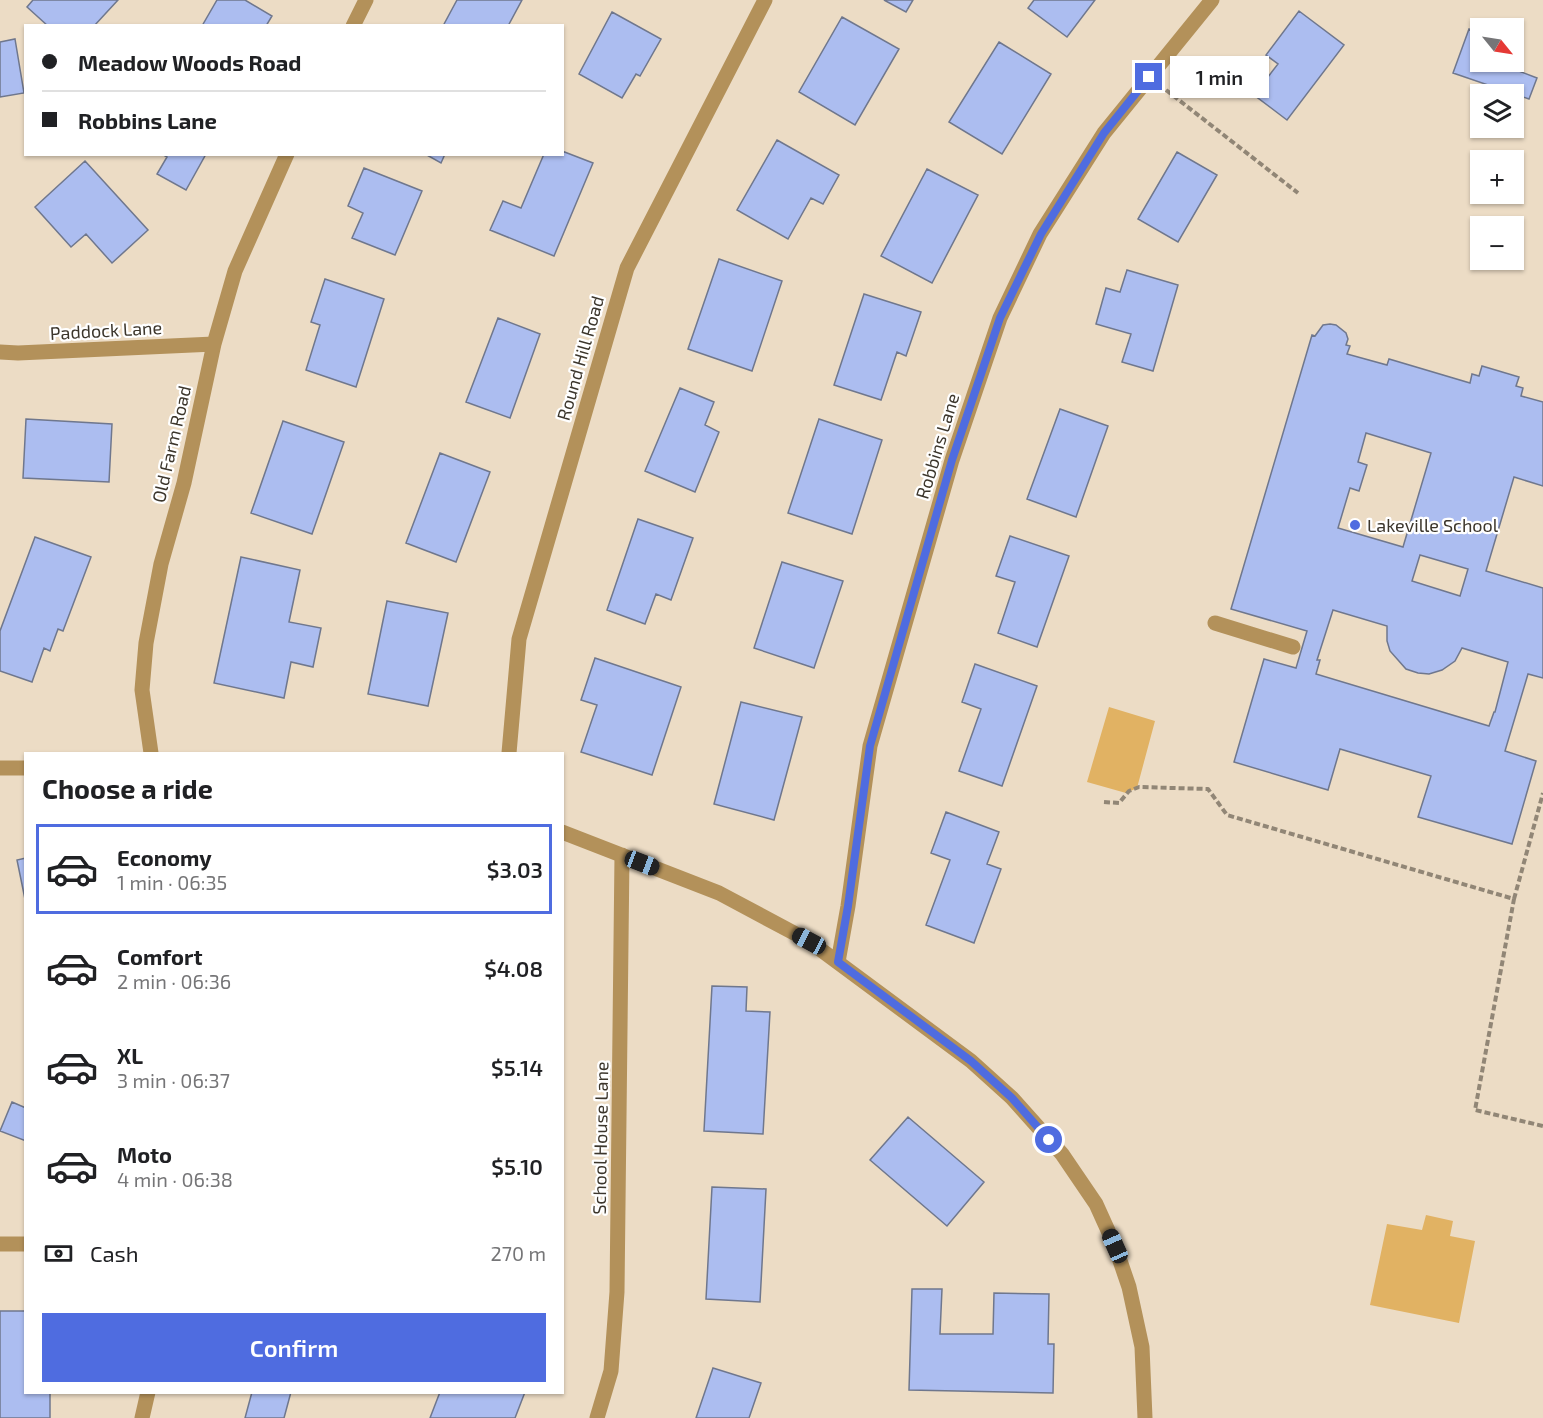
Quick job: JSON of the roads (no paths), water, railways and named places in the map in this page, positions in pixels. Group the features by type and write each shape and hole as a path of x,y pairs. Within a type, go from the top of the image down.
{"street":[{"path":"354,24 366,0"},
{"name":"Round Hill Road","path":"509,752 519,639 627,268 765,0"},
{"name":"Robbins Lane","path":"838,962 870,746 952,460 1000,318 1047,224 1104,133 1212,0"},
{"name":"Old Farm Road","path":"151,752 142,690 146,643 161,564 184,483 214,344 235,271 286,156"},
{"name":"Paddock Lane","path":"0,352 214,344"},
{"path":"1215,623 1293,647"},
{"path":"0,768 24,768"},
{"path":"564,833 719,893 809,941 971,1061 1012,1098 1062,1154 1096,1204 1115,1246 1129,1287 1142,1347 1145,1418"},
{"name":"School House Lane","path":"597,1418 611,1371 618,1292 622,855"},
{"path":"0,1244 24,1244"},
{"path":"142,1418 148,1394"}],"place":[{"name":"Lakeville School","path":"1355,525"}]}
